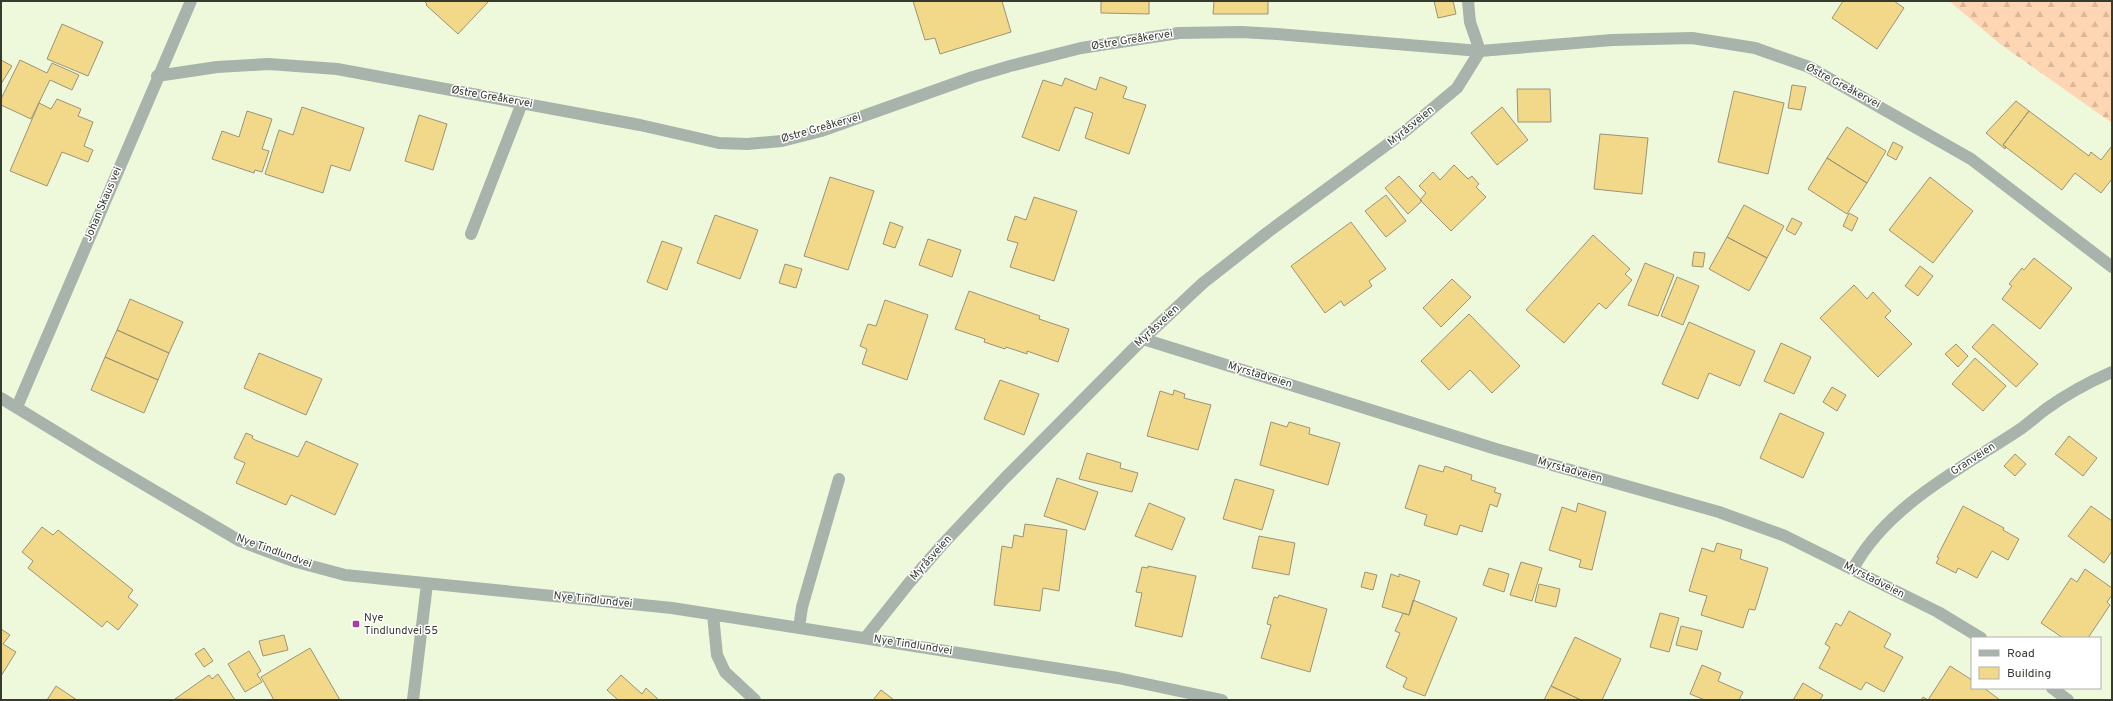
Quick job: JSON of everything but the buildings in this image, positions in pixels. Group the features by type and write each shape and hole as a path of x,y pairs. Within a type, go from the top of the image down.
{"street":[{"name":"Johan Skaus vei","path":"18,407 157,76 191,1"},
{"path":"1468,1 1470,22 1480,51"},
{"name":"Østre Greåkervei","path":"157,76 217,67 269,64 337,69 640,125 720,143 747,144 782,141 821,131 973,77 1010,66 1081,48 1151,36 1179,33 1241,32 1345,38 1480,51 1612,40 1692,38 1755,48 1809,67 1971,159 2112,267"},
{"name":"Myråsveien","path":"866,637 908,583 942,545 1005,478 1143,339 1203,283 1268,232 1403,133 1457,88 1480,51"},
{"path":"471,234 522,103"},
{"name":"Myrstadveien","path":"1143,339 1481,444 1719,512 1785,536 1938,612 1979,637"},
{"name":"Granveien","path":"1853,569 1860,555 1879,532 1918,498 1958,469 2023,427 2046,409 2086,384 2112,372"},
{"name":"Nye Tindlundvei","path":"1,398 240,541 293,561 346,575 672,608 866,637 1118,678 1222,700"},
{"path":"799,628 802,607 839,479"},
{"path":"413,700 427,584"},
{"path":"713,615 717,655 725,672 755,700"},
{"path":"2053,689 2068,700"}],"green space":[{"path":"1949,1 2112,1 2112,123 2000,44"}],"place":[{"name":"Nye Tindlundvei 55","path":"356,624"}]}
